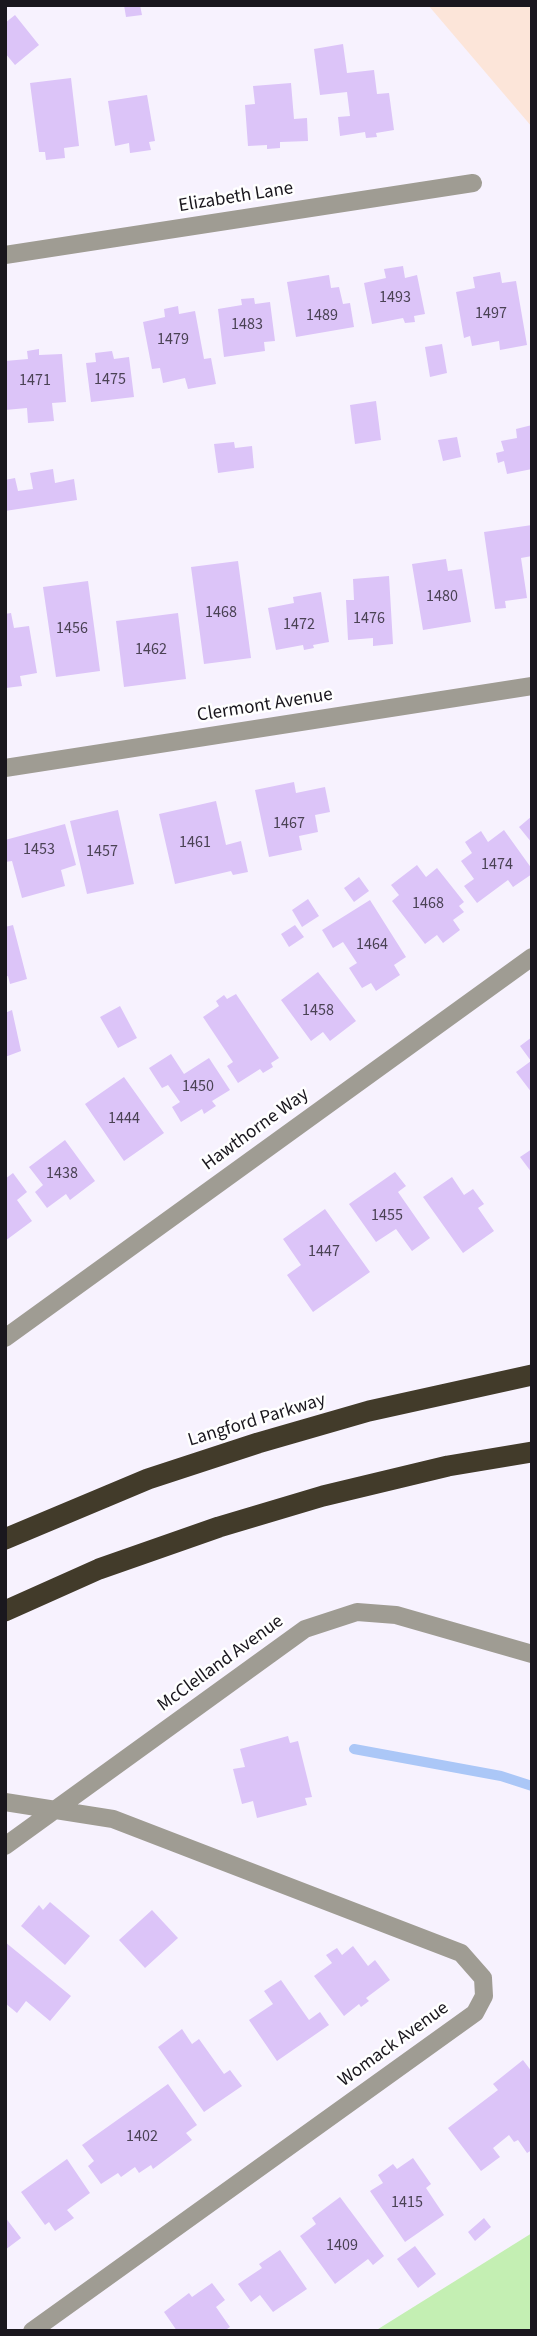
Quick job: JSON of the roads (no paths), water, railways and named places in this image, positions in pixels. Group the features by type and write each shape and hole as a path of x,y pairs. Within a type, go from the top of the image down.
{"highway":[{"name":"Langford Parkway","path":"5,1539 148,1479 258,1443 369,1411 532,1375"},
{"path":"5,1611 99,1569 284,1507 448,1466 532,1452"}],"street":[{"name":"Elizabeth Lane","path":"5,255 473,183"},
{"name":"Clermont Avenue","path":"5,768 532,686"},
{"name":"Hawthorne Way","path":"5,1338 532,957"},
{"name":"McClelland Avenue","path":"5,1846 305,1629 357,1612 396,1615 532,1654"},
{"name":"Womack Avenue","path":"5,1802 113,1819 461,1953 483,1978 484,1996 475,2013 32,2331"}],"waterway":[{"path":"354,1749 501,1776 532,1786"}]}
